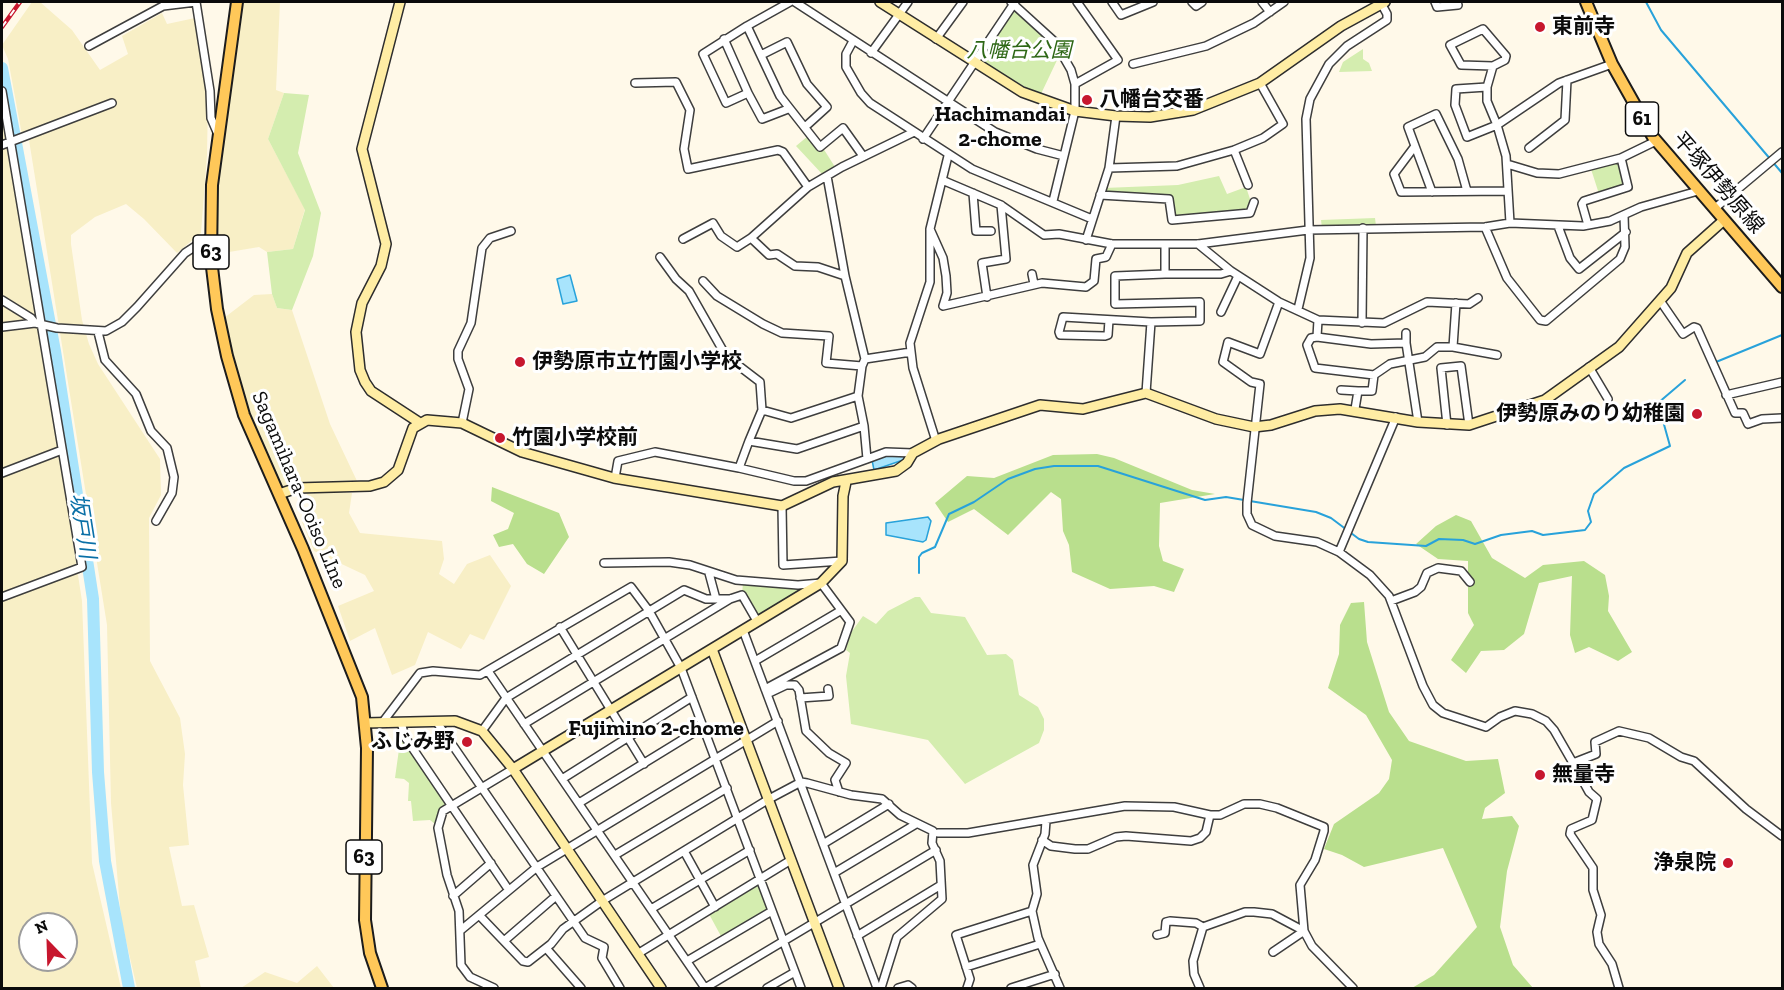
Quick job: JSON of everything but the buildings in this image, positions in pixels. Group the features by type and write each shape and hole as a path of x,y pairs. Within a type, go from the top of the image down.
{"main road":[{"name":"Sagamihara-Ooiso LIne","path":"237,2 217,132 212,185 211,236 217,309 244,415 356,676 362,697 365,723 364,920 378,986"},
{"name":"平塚伊勢原線","path":"1586,2 1612,64 1656,141 1782,287"}],"street":[{"path":"89,46 161,4 196,2 210,91 211,118 217,132"},
{"path":"400,2 362,149 386,244 381,266 362,303 356,332 360,370 364,382 371,391 420,423"},
{"path":"748,93 726,103 703,54 724,39 790,2"},
{"path":"795,2 946,103 995,132 1038,149 1064,156"},
{"path":"880,2 1022,92 1076,111 1150,117 1193,110 1260,83 1324,37 1382,2 1388,14 1387,20 1347,46 1329,64 1310,99 1306,119 1310,258 1298,309"},
{"path":"871,53 908,2"},
{"path":"936,39 963,2"},
{"path":"923,139 1013,2 1055,42 1071,70 1075,84 1076,111 1053,201"},
{"path":"1075,84 1118,60 1077,2"},
{"path":"1112,2 1121,15 1153,2"},
{"path":"1192,2 1196,6 1202,2"},
{"path":"1262,2 1270,12"},
{"path":"1133,64 1206,46 1254,23 1284,2"},
{"path":"1436,7 1458,5"},
{"path":"747,26 788,109 819,147 843,128 863,156"},
{"path":"1493,66 1461,65 1450,45 1483,29 1506,56 1505,60 1493,66 1487,87 1487,101 1497,125 1507,164 1510,223"},
{"path":"724,39 762,119 788,109"},
{"path":"761,55 787,42 807,84 827,107 805,127"},
{"path":"853,42 845,61 861,93 870,103 948,156 972,169 1092,219"},
{"path":"1487,87 1458,87 1455,105 1467,137 1497,125 1533,98 1568,80 1612,64"},
{"path":"1526,137 1530,147 1565,120 1568,80"},
{"path":"635,83 676,82 690,110 684,149 688,169 778,150 783,152 808,187"},
{"path":"1109,168 1177,165 1234,150 1263,138 1283,124 1260,83"},
{"path":"2,91 38,325 81,567 2,597"},
{"path":"2,145 112,103"},
{"path":"1432,192 1408,127 1436,114 1458,159 1467,191"},
{"path":"1086,240 1109,168 1116,116"},
{"path":"683,239 712,224 721,236 738,247 808,187 863,156 914,132"},
{"path":"1507,164 1537,173 1559,174 1621,158 1656,141"},
{"path":"1415,146 1394,174 1401,192 1508,191"},
{"path":"1234,150 1248,184"},
{"path":"1714,208 1782,152"},
{"path":"936,441 915,377 911,352 913,330 930,282 930,229 948,156"},
{"path":"1588,225 1582,204 1584,201 1628,187 1621,158"},
{"path":"827,176 845,276 864,362 858,396 867,459"},
{"path":"942,180 1001,205 1044,235 1059,234 1112,244 1198,244 1308,230 1485,227 1510,223 1588,225 1698,191"},
{"path":"974,193 972,231 991,231"},
{"path":"1100,195 1169,199 1172,220 1250,213 1254,202"},
{"path":"987,297 982,263 1006,259 1001,205"},
{"path":"1485,227 1507,278 1540,320 1546,321 1613,267 1625,248 1624,215"},
{"path":"615,478 618,461 649,452 696,459 794,481 806,481 886,452 913,453 936,441 1041,405 1083,409 1146,393 1216,419 1254,427 1271,425 1316,411 1355,409 1418,422 1469,425 1545,400 1619,347 1661,302 1671,288 1687,253 1724,220"},
{"path":"1558,226 1570,258 1580,269 1626,232"},
{"path":"1362,322 1363,228"},
{"path":"930,229 943,258 947,293 943,306 1034,284 1086,287 1094,281 1096,259 1106,257 1112,244"},
{"path":"462,423 469,389 458,359 458,351 471,323 482,248 490,238 511,231"},
{"path":"2,327 38,325 106,331 122,321 185,253 211,236"},
{"path":"751,238 769,255 777,254 795,266 818,267 845,276"},
{"path":"1165,244 1165,274"},
{"path":"1198,244 1235,274 1279,302 1318,320 1384,323 1427,302 1469,304 1478,298"},
{"path":"660,257 676,279 689,291 726,356 760,382 762,410 739,468"},
{"path":"1032,274 1034,284"},
{"path":"1109,320 1108,334 1105,336 1060,334 1059,332 1063,317 1151,322 1200,321 1200,302 1115,304 1115,276 1235,274"},
{"path":"1221,312 1235,274"},
{"path":"703,281 717,296 773,329 792,334 829,336 826,363 864,362 911,352"},
{"path":"2,300 38,325"},
{"path":"1279,302 1260,354 1228,342 1223,362 1251,382 1260,384 1247,503 1247,514 1252,525 1275,536 1317,542 1339,552 1370,575 1391,601 1423,686 1432,705 1443,713 1477,727 1486,727 1500,717 1515,711 1532,714 1546,721 1554,730 1589,792 1597,800 1592,820 1571,828 1570,834 1593,868 1593,890 1601,915 1597,932 1599,944 1612,964 1619,988"},
{"path":"1661,302 1683,334 1694,327 1697,328 1735,414 1743,413 1748,424 1762,419 1782,418"},
{"path":"1453,347 1456,303"},
{"path":"1317,337 1318,320"},
{"path":"1146,393 1151,322"},
{"path":"98,332 105,360 136,394 151,430 167,448 174,477 172,493 156,521"},
{"path":"1406,333 1407,362 1418,422"},
{"path":"1406,343 1371,344 1317,337 1311,338 1307,345 1315,368 1374,375 1390,364 1425,357 1437,347 1453,347 1497,355"},
{"path":"1447,425 1441,368 1461,366 1469,425"},
{"path":"1589,367 1608,399"},
{"path":"1341,390 1372,391 1374,375"},
{"path":"1726,394 1782,382"},
{"path":"1355,409 1358,391"},
{"path":"762,410 791,418 858,396"},
{"path":"1339,552 1396,417"},
{"path":"279,494 297,488 370,486 384,482 398,470 410,434 420,423 443,420 462,423 522,452 615,478 782,506 833,482 846,482 896,471 907,463 913,453"},
{"path":"749,441 797,449 864,426"},
{"path":"2,473 62,450"},
{"path":"494,988 464,972 461,965 459,911 453,896 438,828 443,811 821,583 842,561 843,496 846,482"},
{"path":"782,506 783,565 842,561"},
{"path":"604,563 669,562 690,565 736,580 798,585 821,583"},
{"path":"1391,601 1415,592 1421,587 1427,573 1438,568 1461,571 1470,582"},
{"path":"709,573 716,599"},
{"path":"766,691 841,648 850,622 821,583"},
{"path":"382,723 414,677 420,673 433,671 480,675 631,587 649,611 681,668 801,988"},
{"path":"482,731 506,698 684,590 706,599 730,599 742,596 757,621"},
{"path":"524,724 730,599"},
{"path":"755,662 840,610"},
{"path":"560,627 644,764"},
{"path":"743,630 845,905 879,988"},
{"path":"712,649 839,988"},
{"path":"488,671 705,988 936,850"},
{"path":"766,691 786,685 795,685 800,698 806,731 829,753 846,763 836,780 839,792"},
{"path":"800,698 829,696 828,689"},
{"path":"562,779 692,697"},
{"path":"436,721 573,922 585,938 603,947 603,958 616,986"},
{"path":"365,723 455,721 482,731 513,769 661,988"},
{"path":"461,930 537,867 778,721"},
{"path":"401,722 405,736 508,889"},
{"path":"579,803 703,727"},
{"path":"1573,763 1596,754 1595,742 1620,730 1649,738 1681,757 1694,761 1746,809 1782,836"},
{"path":"479,915 523,961 528,962 573,922 602,901 769,799 801,782 839,792 874,796 916,824 933,831 942,899 897,936 879,988"},
{"path":"615,855 727,788"},
{"path":"823,844 889,804"},
{"path":"938,832 968,833 1141,805 1174,807 1220,815 1244,804 1260,804 1324,827 1320,850 1300,885 1304,931 1312,946 1353,988"},
{"path":"1042,840 1051,846 1088,849 1116,837 1126,836 1191,840 1200,838 1206,832 1210,815"},
{"path":"1046,821 1033,865 1037,894 1032,911 1040,944 1060,988"},
{"path":"834,873 916,824"},
{"path":"651,909 750,850"},
{"path":"684,851 715,907"},
{"path":"639,953 791,860"},
{"path":"453,896 491,863"},
{"path":"857,936 941,885"},
{"path":"504,942 556,896"},
{"path":"687,961 772,911"},
{"path":"967,988 970,979 956,935 1032,911"},
{"path":"1157,935 1165,933 1166,922 1196,923 1203,927 1245,912 1272,914 1304,931"},
{"path":"1200,988 1194,974 1193,960 1203,927"},
{"path":"1273,952 1304,931"},
{"path":"966,967 1040,944"},
{"path":"546,948 581,988"},
{"path":"766,988 795,972"},
{"path":"1011,988 1055,974"},
{"path":"898,988 908,985 912,988"}],"shaded area":[{"path":"32,2 40,2 72,30 100,70 128,54 122,36 162,13 167,24 195,18 208,98 207,155 201,233 177,253 126,204 95,217 71,235 71,244 82,320 89,344 98,364 160,459 161,495 149,518 150,661 180,718 185,754 183,785 189,845 169,847 182,906 194,905 209,957 195,961 201,988 137,988 121,919 111,803 107,625 29,140 22,135 8,59 2,45"},
{"path":"244,2 280,2 276,90 284,93 268,139 305,209 293,249 267,252 259,247 217,254 219,174"},
{"path":"2,112 41,336 82,601 92,863 121,988 2,988"},
{"path":"272,294 277,308 292,310 330,424 357,481 282,487 257,436 235,369 224,318 254,295"},
{"path":"306,491 352,493 349,513 360,533 442,541 444,559 439,574 454,584 467,564 490,555 511,586 484,640 470,634 461,649 428,632 415,665 392,675 375,628 350,641 338,606 374,591 365,575 314,551 302,522 314,515"},
{"path":"317,966 334,988 241,988 265,972 297,983"}],"green space":[{"name":"八幡台公園","path":"1012,8 1047,37 1059,56 1040,96 979,59"},
{"path":"1363,49 1363,59 1369,63 1372,71 1339,72 1343,62"},
{"path":"284,93 309,95 298,153 321,213 313,256 292,310 277,308 272,294 267,252 293,249 305,210 268,139"},
{"path":"808,136 823,148 835,167 823,175 796,146"},
{"path":"1616,161 1619,163 1626,183 1599,194 1591,169"},
{"path":"1219,176 1227,194 1246,187 1252,205 1251,210 1174,218 1172,200 1103,193 1104,188 1178,185"},
{"path":"1375,218 1376,226 1322,228 1321,220"},
{"path":"1097,454 1114,458 1192,490 1215,494 1160,503 1159,546 1163,561 1184,569 1174,592 1154,586 1110,589 1072,572 1069,545 1063,531 1061,499 1051,492 1008,535 974,509 948,522 935,503 967,476 994,478 1053,455"},
{"path":"492,487 559,513 569,537 544,574 527,564 513,544 499,547 493,535 508,529 514,513 491,501"},
{"path":"1456,515 1471,521 1492,558 1525,578 1543,565 1584,561 1605,575 1609,596 1608,611 1632,652 1618,661 1589,647 1575,653 1570,635 1572,576 1539,583 1524,634 1504,650 1481,651 1466,673 1451,660 1474,625 1468,613 1468,561 1438,559 1416,544 1436,526"},
{"path":"743,583 801,586 801,592 761,615 756,615 742,594"},
{"path":"915,597 920,597 931,613 965,617 987,655 1006,654 1013,660 1019,695 1038,707 1044,719 1044,730 1039,743 965,784 928,740 851,724 846,676 850,653 846,650 850,634 863,616 876,624 888,611"},
{"path":"1364,602 1367,642 1389,712 1409,741 1466,761 1498,759 1505,793 1485,808 1482,819 1512,816 1519,826 1507,871 1500,927 1513,965 1533,988 1412,988 1434,975 1477,927 1443,848 1364,867 1342,855 1324,849 1334,824 1379,793 1389,779 1392,760 1366,715 1328,688 1339,654 1340,625 1351,603"},
{"path":"400,742 404,742 448,805 435,824 430,820 413,821 411,801 408,801 409,783 404,779 395,778"},
{"path":"759,884 768,910 722,938 709,914"}],"water":[{"path":"570,275 577,301 563,304 557,279"},
{"path":"886,455 905,455 906,459 874,470 872,460"},
{"path":"928,517 931,521 926,540 923,542 886,535 886,523"}],"waterway":[{"path":"1646,2 1661,30 1782,173"},
{"name":"坂戸川","path":"2,68 55,351 93,599 98,772 105,861 129,988"},
{"path":"1716,362 1782,335"},
{"path":"919,573 919,557 922,553 935,547 949,514 974,502 1008,479 1035,469 1054,466 1098,466 1205,500 1226,497 1316,512 1331,518 1359,539 1368,542 1426,546 1439,539 1463,540 1475,544 1501,535 1532,531 1543,535 1585,530 1591,522 1588,511 1594,494 1624,468 1670,446 1658,403 1685,380"}],"railway":[{"path":"2,27 20,2"}],"place":[{"name":"東前寺","path":"1540,27"},
{"name":"八幡台交番","path":"1087,100"},
{"name":"伊勢原市立竹園小学校","path":"520,362"},
{"name":"伊勢原みのり幼稚園","path":"1697,414"},
{"name":"竹園小学校前","path":"500,438"},
{"name":"ふじみ野","path":"467,742"},
{"name":"無量寺","path":"1540,775"},
{"name":"浄泉院","path":"1728,863"}],"district":[{"name":"Hachimandai 2-chome","path":"1000,128"},
{"name":"Fujimino 2-chome","path":"656,729"}]}
